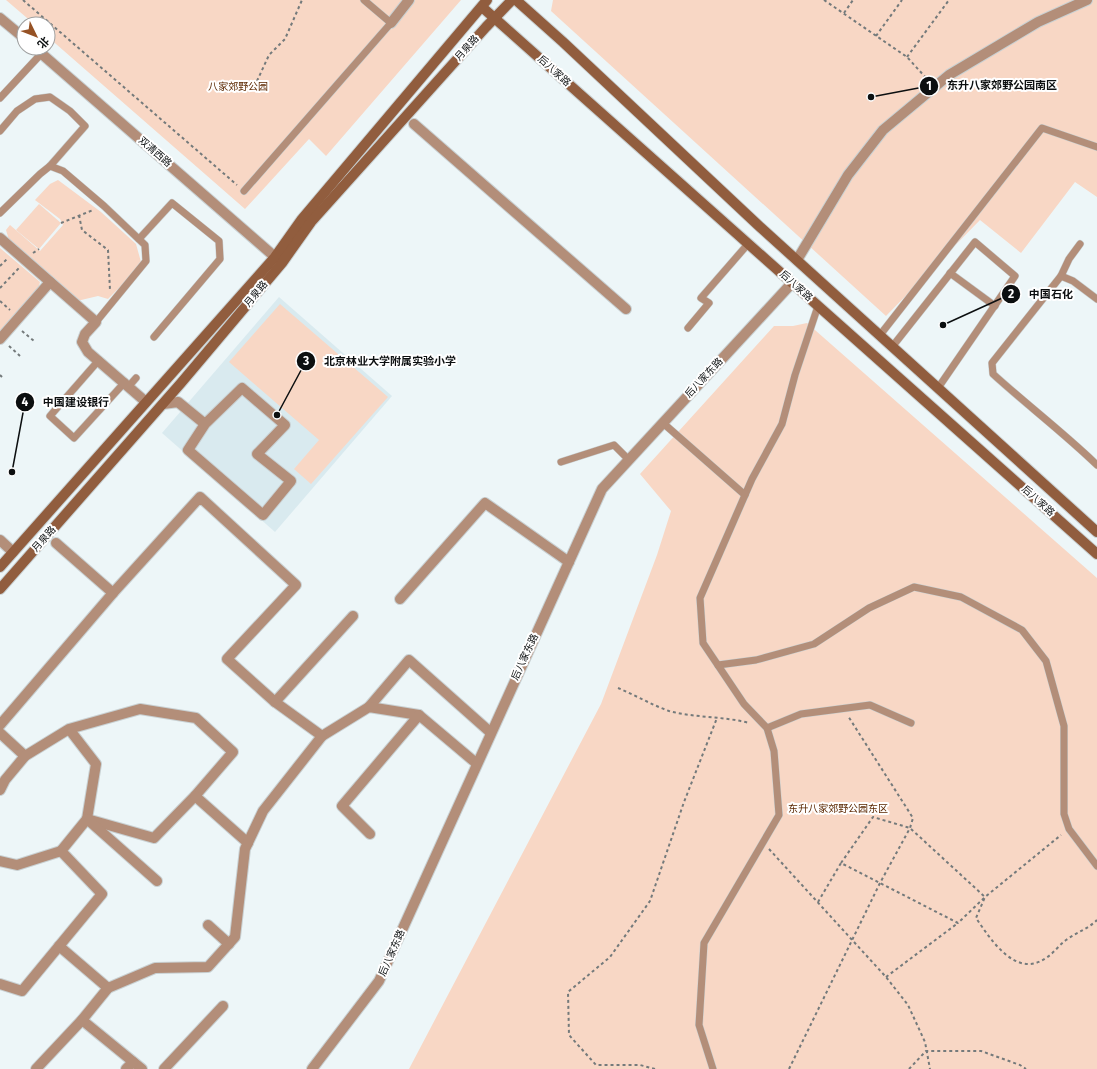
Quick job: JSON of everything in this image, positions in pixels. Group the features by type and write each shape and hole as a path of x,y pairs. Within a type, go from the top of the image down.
{"main road":[{"name":"月泉路","path":"0,589 163,404 282,263 311,222 512,0"},
{"name":"后八家路","path":"516,0 892,347 1097,532"},
{"name":"月泉路","path":"0,567 275,257 302,219 484,3"},
{"name":"后八家路","path":"484,3 495,18 1097,554"}],"street":[{"path":"391,22 410,0"},
{"path":"797,260 848,175 882,130 950,75 1038,22 1087,0"},
{"path":"0,18 16,31"},
{"name":"双清西路","path":"44,56 275,257"},
{"path":"414,124 626,309"},
{"path":"0,238 96,322 85,334 82,342 88,352 127,384 146,402"},
{"path":"0,339 50,282"},
{"name":"后八家东路","path":"312,1069 379,981 490,732 602,489 792,283"},
{"path":"242,388 285,425 257,454 291,481 263,515 188,450 205,424 242,388"},
{"path":"163,404 178,402 205,424"},
{"path":"0,725 113,593 200,497 296,585 227,659 275,702 322,736"},
{"path":"400,599 485,503 569,562"},
{"path":"0,540 13,552"},
{"path":"56,543 113,593"},
{"path":"275,702 353,616"},
{"path":"36,1069 82,1020 108,988 156,968 208,967 229,944 235,937 245,849 264,811 322,736 369,707 409,660 490,732"},
{"path":"369,707 419,715 476,763"},
{"path":"0,790 2,778 25,756 69,729 140,709 196,718 233,752 195,796 154,838 87,819"},
{"path":"370,834 342,806 419,715"},
{"path":"0,861 17,865 61,851 87,819 96,764 69,729"},
{"path":"0,733 25,756"},
{"path":"195,796 248,843"},
{"path":"87,819 157,881"},
{"path":"0,984 22,991 102,894 61,851"},
{"path":"208,925 229,944"},
{"path":"59,946 108,988"},
{"path":"164,1069 223,1006"},
{"path":"82,1020 130,1065 142,1069"}],"lane":[{"path":"244,191 391,22 364,0"},
{"path":"0,98 34,56"},
{"path":"0,131 17,111 35,99 50,97 70,111 85,126 50,166 0,213"},
{"path":"880,335 1042,128 1097,148"},
{"path":"50,166 63,171 104,206 145,245 146,261 96,322"},
{"path":"139,239 172,203 219,241 220,259 154,337"},
{"path":"892,347 974,242 1015,276 938,388"},
{"path":"688,328 709,303 701,298 748,244"},
{"path":"1080,244 1069,259 1061,276 992,363 993,374 1020,399 1076,445 1097,465"},
{"path":"950,273 995,306"},
{"path":"1061,276 1073,281 1097,300"},
{"path":"713,1069 699,1025 704,943 779,815 774,752 767,728 744,704 703,643 700,598 745,496 782,424 795,376 818,306"},
{"path":"99,360 50,416 74,438 127,384 136,378"},
{"path":"663,423 745,496"},
{"path":"561,462 614,445 629,460"},
{"path":"718,666 756,660 814,644 869,608 914,587 961,597 1022,630 1046,660 1064,726 1064,814 1069,829 1097,866"},
{"path":"767,728 801,714 870,705 911,724"}],"path":[{"path":"23,0 244,191"},
{"path":"257,81 269,56 286,39 302,0"},
{"path":"824,0 907,57 934,88"},
{"path":"844,13 853,0"},
{"path":"876,36 902,0"},
{"path":"907,57 949,0"},
{"path":"61,223 104,206"},
{"path":"78,215 82,230 108,250 111,304"},
{"path":"0,288 25,260"},
{"path":"0,301 10,310"},
{"path":"14,323 34,341"},
{"path":"0,339 20,356"},
{"path":"618,688 669,711 703,718 736,719 767,728"},
{"path":"789,1069 853,942 880,883 910,828 913,818 844,708"},
{"path":"655,1069 640,1065 596,1065 569,1035 568,992 610,957 650,901 684,802 717,718"},
{"path":"818,902 841,863 873,817 910,828 985,897"},
{"path":"886,977 958,924 985,897 1069,829"},
{"path":"763,842 886,977 908,1005 925,1042 930,1069"},
{"path":"841,863 958,924"},
{"path":"985,897 976,918 1006,956 1017,962 1032,965 1046,958 1065,941 1079,931 1090,927 1097,920"},
{"path":"909,1069 926,1051 981,1051 1026,1069"}],"shaded area":[{"path":"279,297 392,396 275,532 162,433"}],"green space":[{"name":"八家郊野公园","path":"6,0 461,0 326,156 309,139 245,209 56,44 56,16 25,16"},
{"path":"553,0 1097,0 1097,197 1075,182 1021,253 980,220 886,316 551,11"},
{"path":"58,180 101,212 136,244 141,262 129,278 108,299 98,296 77,301 9,240 6,230 10,225 40,251 63,225 60,219 35,200 50,184"},
{"path":"39,204 61,223 39,249 16,230"},
{"path":"0,248 40,282 37,293 0,335"},
{"path":"280,304 388,397 311,484 294,469 319,440 229,362"},
{"name":"东升八家郊野公园东区","path":"807,323 1097,578 1097,1069 409,1069 601,704 657,555 671,511 640,474 774,326 793,326"}],"place":[{"name":"东升八家郊野公园南区","path":"871,97"},
{"name":"中国石化","path":"943,325"},
{"name":"北京林业大学附属实验小学","path":"277,415"},
{"name":"中国建设银行","path":"12,472"}]}
